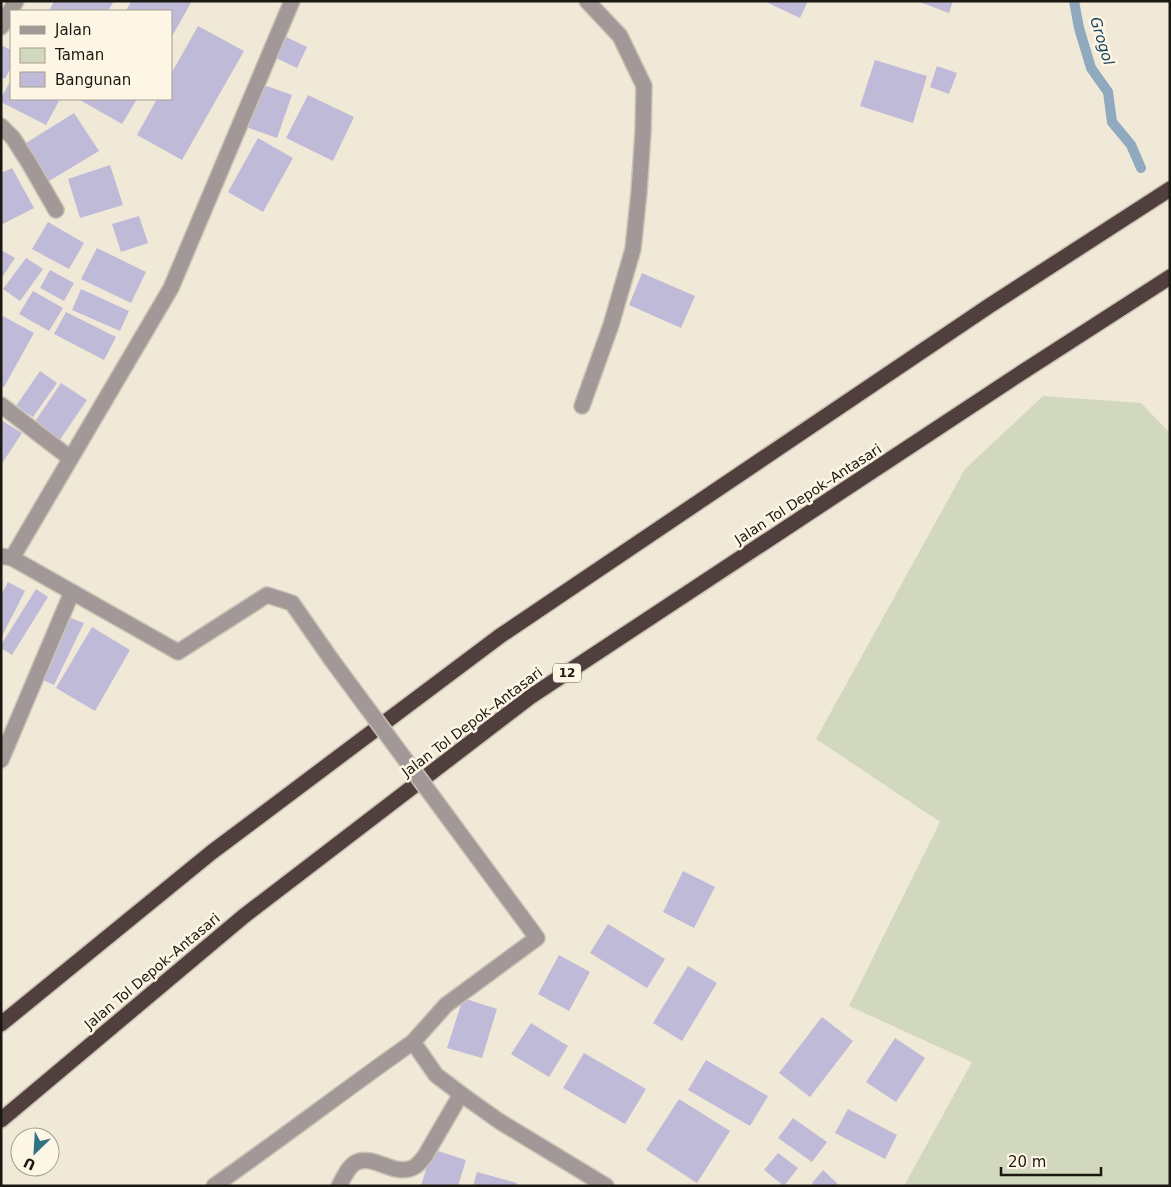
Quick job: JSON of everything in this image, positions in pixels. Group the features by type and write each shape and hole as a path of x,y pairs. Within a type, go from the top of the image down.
{"highway":[{"path":"1,1024 212,852 500,636 989,306 1170,189"},
{"name":"Jalan Tol Depok–Antasari","path":"1,1120 244,916 530,697 1170,277"}],"street":[{"path":"214,1186 413,1042 446,1005 537,938 331,659 292,603 267,595 178,652 7,557 70,458 170,288 292,1"},
{"path":"582,406 611,325 632,249 639,192 644,86 620,36 587,1"},
{"path":"1,27 10,11"},
{"path":"1,126 13,138 56,210"},
{"path":"1,148 13,138"},
{"path":"1,405 70,458"},
{"path":"1,760 72,592"},
{"path":"413,1042 436,1074 461,1094 499,1121 606,1186"},
{"path":"339,1186 350,1167 361,1161 404,1170 411,1169 418,1164 425,1156 461,1094"}],"green space":[{"path":"1043,396 1141,403 1170,433 1170,1186 904,1186 972,1062 849,1006 940,822 816,739 965,469"}],"building":[{"path":"54,1 114,1 109,10 50,10"},
{"path":"131,1 192,1 172,36 172,10 126,10"},
{"path":"764,1 808,1 800,18"},
{"path":"917,1 953,1 949,13"},
{"path":"198,26 244,51 182,160 137,135 156,100 172,100 172,72"},
{"path":"282,35 307,47 297,68 272,56"},
{"path":"1,45 10,50 10,69 5,79 1,77"},
{"path":"875,60 927,76 913,123 860,106"},
{"path":"937,66 957,73 949,94 930,87"},
{"path":"10,82 10,100 59,100 46,125 1,102 1,98"},
{"path":"261,84 292,95 277,138 246,127"},
{"path":"308,95 354,117 333,161 286,138"},
{"path":"80,100 136,100 122,124"},
{"path":"74,113 99,151 49,181 26,143"},
{"path":"258,138 293,158 263,212 228,192"},
{"path":"110,165 123,205 80,218 68,179"},
{"path":"12,168 34,208 1,225 1,173"},
{"path":"139,216 148,243 121,252 112,224"},
{"path":"48,222 84,243 69,269 32,249"},
{"path":"97,248 146,272 131,303 81,279"},
{"path":"1,250 15,258 1,279"},
{"path":"26,258 43,269 20,301 3,289"},
{"path":"50,270 74,283 64,301 40,288"},
{"path":"642,273 695,296 681,328 629,305"},
{"path":"81,289 129,311 120,331 72,310"},
{"path":"33,291 63,308 49,331 19,314"},
{"path":"66,312 116,337 104,360 54,334"},
{"path":"1,315 34,333 4,387 1,386"},
{"path":"40,371 57,383 33,417 16,406"},
{"path":"61,383 87,400 57,444 32,426"},
{"path":"1,420 22,433 1,465"},
{"path":"8,582 25,591 1,638 1,595"},
{"path":"36,589 48,597 12,655 1,648 1,645"},
{"path":"65,616 84,623 54,685 39,678"},
{"path":"92,627 130,650 95,711 56,688"},
{"path":"683,871 715,887 694,928 663,912"},
{"path":"608,924 665,959 647,988 590,953"},
{"path":"559,955 590,972 569,1011 538,994"},
{"path":"688,966 717,983 682,1041 653,1023"},
{"path":"463,998 497,1009 482,1058 447,1048"},
{"path":"822,1017 853,1041 810,1097 779,1073"},
{"path":"531,1023 568,1046 549,1077 511,1054"},
{"path":"895,1038 925,1058 896,1102 866,1082"},
{"path":"584,1053 646,1089 625,1124 563,1088"},
{"path":"706,1060 768,1096 750,1126 688,1090"},
{"path":"679,1099 730,1131 697,1183 646,1150"},
{"path":"848,1109 897,1135 885,1159 835,1133"},
{"path":"793,1118 827,1142 812,1162 778,1138"},
{"path":"432,1149 466,1160 458,1186 421,1186"},
{"path":"778,1153 798,1168 784,1186 764,1170"},
{"path":"823,1170 840,1186 815,1186 812,1183"},
{"path":"477,1172 517,1183 516,1186 473,1186"}],"waterway":[{"name":"Grogol","path":"1074,1 1079,28 1091,68 1108,92 1112,122 1131,145 1141,168"}]}
